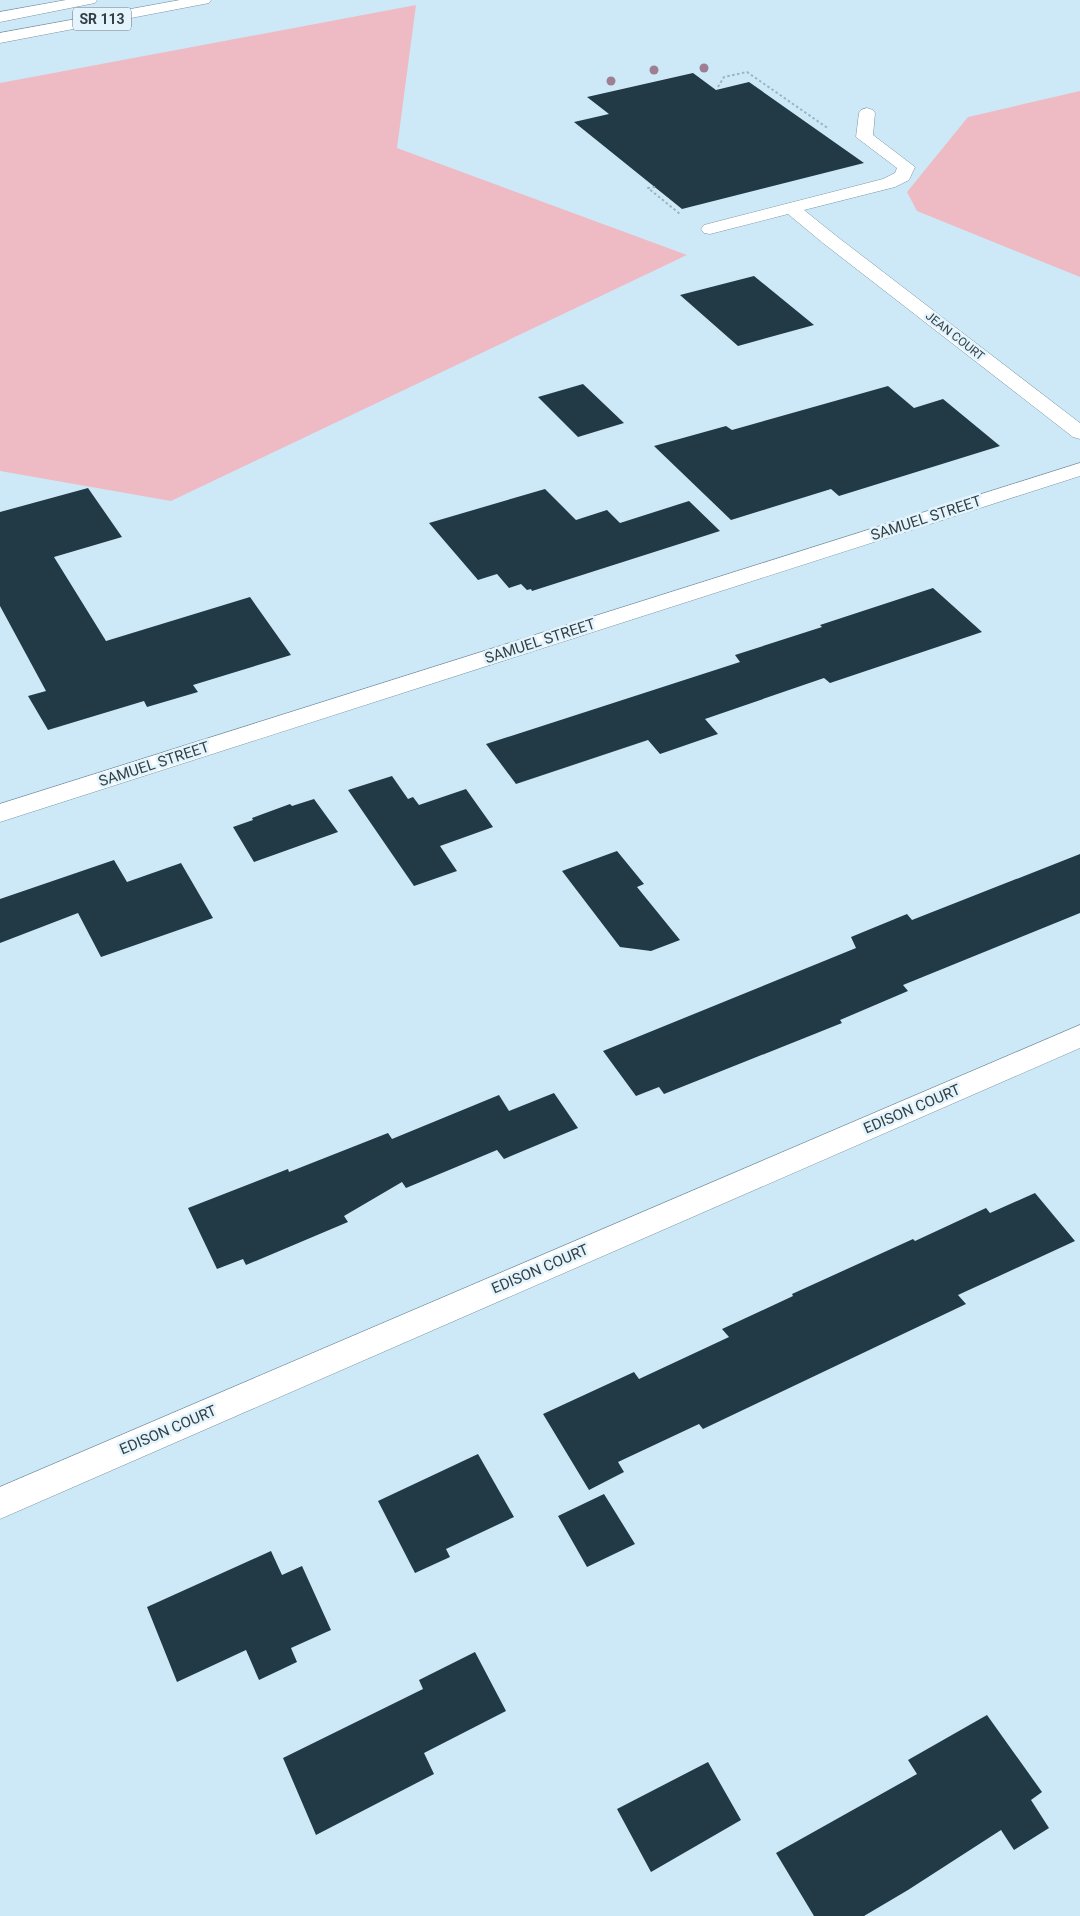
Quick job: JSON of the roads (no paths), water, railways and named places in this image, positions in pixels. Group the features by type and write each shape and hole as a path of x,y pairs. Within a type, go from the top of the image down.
{"street":[{"name":"SR 113","path":"0,17 90,0"},
{"name":"SR 113","path":"0,38 204,0"},
{"path":"710,229 889,183 903,176 906,167 864,137 867,114"},
{"name":"JEAN COURT","path":"792,209 1080,433"},
{"name":"SAMUEL STREET","path":"1,811 1080,469"},
{"name":"EDISON COURT","path":"0,1503 1080,1036"}]}
